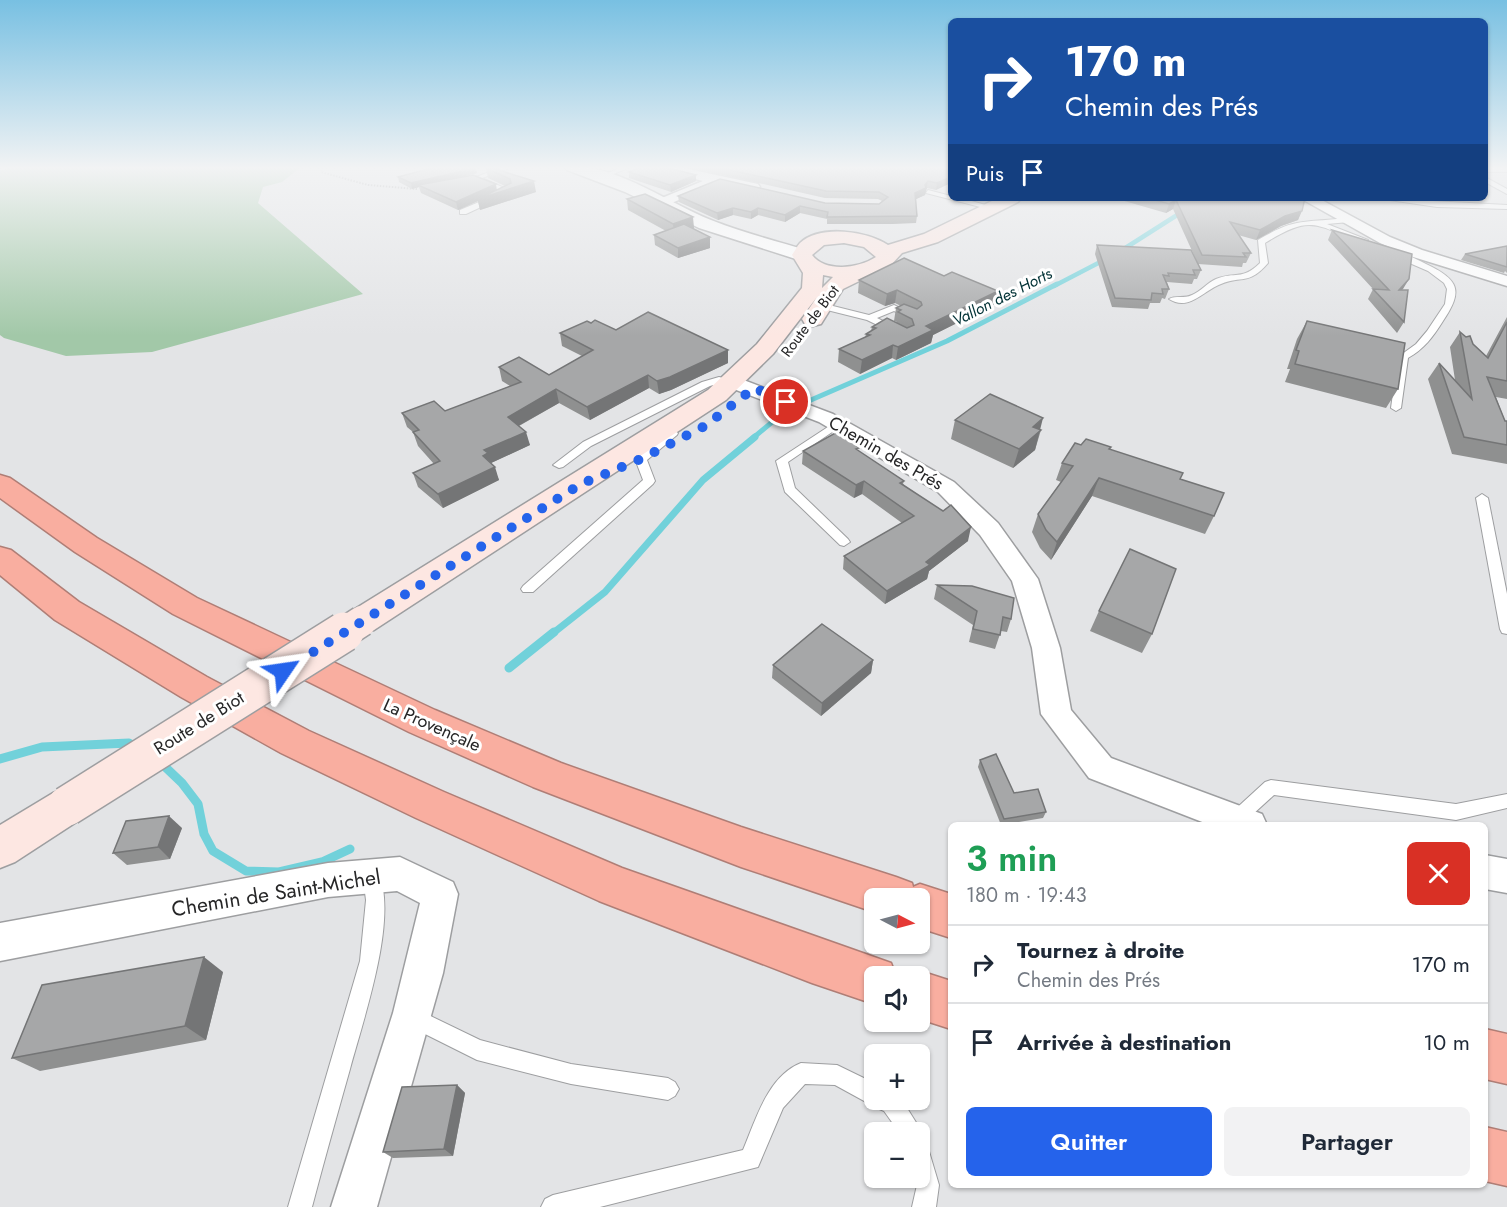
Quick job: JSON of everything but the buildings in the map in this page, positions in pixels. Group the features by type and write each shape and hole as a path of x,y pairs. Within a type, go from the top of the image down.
{"highway":[{"name":"La Provençale","path":"0,484 86,545 186,606 411,716 557,779 741,847 866,888"},
{"path":"0,558 67,611 194,687 295,742 430,805 615,886 812,960 864,977"},
{"path":"930,909 948,915"},
{"path":"930,998 948,1004"},
{"path":"1488,1055 1507,1059"},
{"path":"1488,1155 1507,1160"}],"main road":[{"path":"858,272 831,271 806,259 803,249 818,240 841,237 865,240 896,239 943,231 955,223"},
{"name":"Route de Biot","path":"570,475 641,459 705,426 744,385 765,349 818,296 858,272 878,266 895,249 931,238 943,231"},
{"path":"865,240 880,247 886,257"},
{"name":"Route de Biot","path":"806,259 813,273 818,296"},
{"name":"Route de Biot","path":"0,848 362,621 570,475 744,385"}],"street":[{"path":"704,223 806,259"},
{"path":"1352,223 1416,253 1507,281"},
{"path":"741,235 785,240 818,240"},
{"name":"Chemin des Prés","path":"744,385 837,424 946,487 989,529 1025,579 1046,648 1056,714 1100,768 1243,822"},
{"path":"1488,873 1507,876"},
{"name":"Chemin de Saint-Michel","path":"0,942 328,880 399,874 440,894 434,935 412,1018 354,1207"}],"lane":[{"path":"1173,299 1192,299 1219,281 1243,278 1255,272 1264,262 1261,242 1291,225 1299,223"},
{"path":"1320,223 1421,264 1439,274 1449,284 1453,296 1449,306 1419,349 1403,357 1396,408"},
{"path":"818,296 830,308 870,318 906,336"},
{"path":"870,318 894,308 914,317"},
{"path":"570,475 587,444 706,384 719,380 744,385"},
{"path":"528,589 649,481 641,459 688,419 697,408"},
{"path":"837,424 782,462 789,489 844,542"},
{"path":"1482,498 1507,629"},
{"path":"1243,822 1271,787 1456,812 1507,801"},
{"path":"300,1207 370,961 375,900 372,877"},
{"path":"412,1018 477,1050 571,1074 668,1089"},
{"path":"553,1207 750,1159 775,1100 801,1073 837,1075 864,1089"},
{"path":"924,1207 927,1188"}],"green space":[{"path":"0,223 281,223 363,294 152,352 66,356 0,335"}],"waterway":[{"name":"Vallon des Horts","path":"1119,252 1164,223"},
{"name":"Vallon des Horts","path":"1054,286 1106,259"},
{"name":"Vallon des Horts","path":"804,403 947,341 1057,284"},
{"name":"Vallon des Horts","path":"753,438 783,413"},
{"name":"Vallon des Horts","path":"552,634 605,592 703,480 755,437"},
{"name":"Vallon des Horts","path":"509,668 554,632"},
{"name":"Vallon des Horts","path":"0,759 42,747 129,743 137,748"},
{"name":"Vallon des Horts","path":"160,762 182,783 198,804 204,834 213,851 246,871 279,872 322,862 350,849"}],"route":[{"path":"283,671 581,484 641,459 705,426 754,388 786,402"}]}
